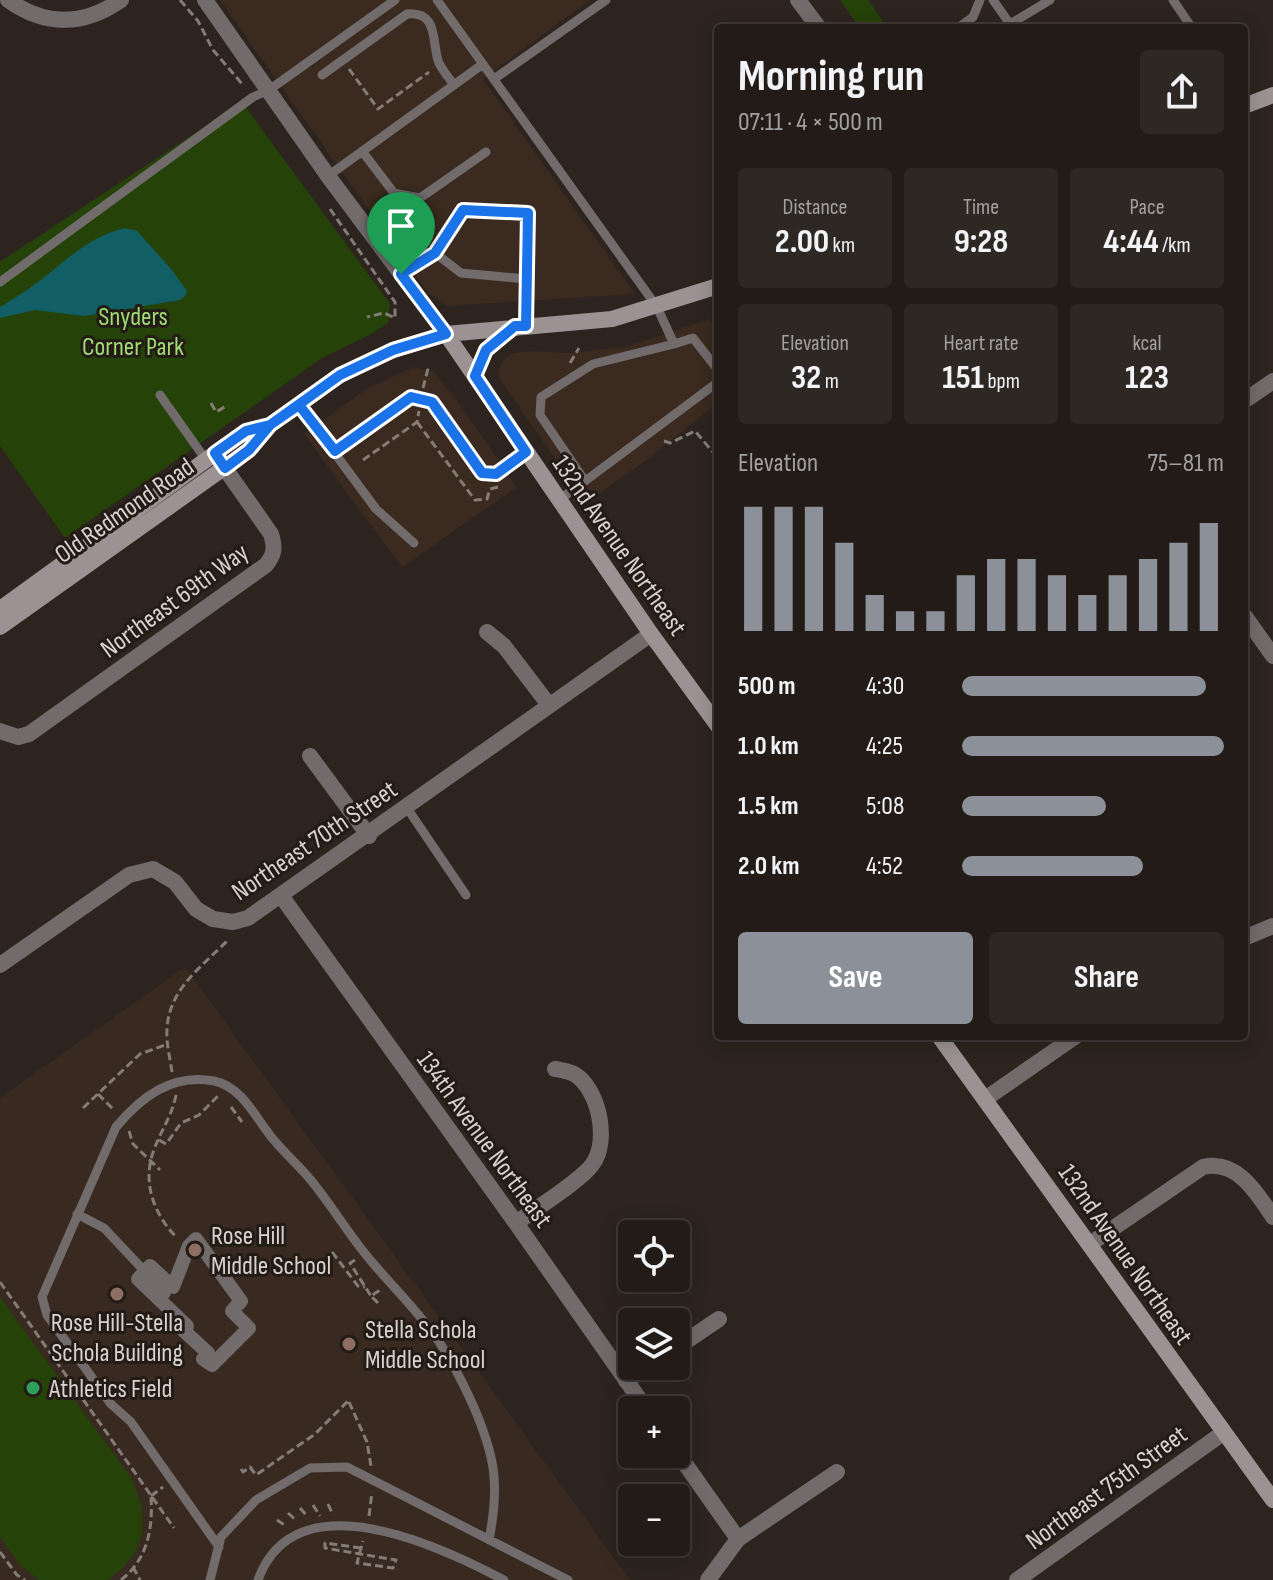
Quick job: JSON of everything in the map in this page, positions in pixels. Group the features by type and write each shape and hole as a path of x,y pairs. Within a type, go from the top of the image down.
{"main road":[{"path":"1248,104 1273,95"},
{"name":"Old Redmond Road","path":"0,627 225,468 249,450 270,425 340,375 393,350 446,334 612,319 714,287"},
{"path":"475,376 486,350 520,326"},
{"name":"132nd Avenue Northeast","path":"446,334 651,634 712,706"},
{"name":"Old Redmond Road","path":"0,609 246,431 270,425"},
{"name":"132nd Avenue Northeast","path":"942,1040 1273,1500"}],"street":[{"path":"8,0 39,17 79,21 102,14 121,0"},
{"name":"132nd Avenue Northeast","path":"205,0 261,94 328,176 446,334"},
{"path":"798,0 816,24"},
{"path":"1248,398 1273,381"},
{"name":"Northeast 69th Way","path":"0,731 18,737 29,734 273,557 275,545 271,534 225,468 210,456"},
{"path":"1248,621 1273,656"},
{"path":"487,632 504,646 549,705"},
{"name":"Northeast 70th Street","path":"0,965 129,875 153,869 175,882 196,909 213,919 233,922 248,918 369,836 454,771 651,634"},
{"path":"310,756 369,836"},
{"name":"134th Avenue Northeast","path":"282,897 637,1396"},
{"path":"1248,936 1273,926"},
{"path":"985,1099 1070,1040"},
{"path":"516,1223 593,1164 600,1143 601,1119 593,1098 576,1075 555,1069"},
{"path":"1090,1244 1203,1167 1213,1165 1228,1169 1253,1187 1273,1217"},
{"path":"196,1239 241,1301 232,1311 249,1328 212,1365 203,1359 208,1353 183,1330 187,1326 138,1279 144,1272 150,1266 173,1287 189,1246 196,1239"},
{"path":"690,1339 719,1319"},
{"name":"Northeast 75th Street","path":"1017,1580 1223,1433"},
{"path":"688,1468 738,1539"},
{"path":"708,1580 738,1539 837,1472"}],"lane":[{"path":"0,282 395,0"},
{"path":"437,0 657,307 674,344"},
{"path":"494,79 606,0"},
{"path":"963,24 973,17 980,0"},
{"path":"993,0 1006,24"},
{"path":"1010,24 1050,0"},
{"path":"1173,0 1189,24"},
{"path":"322,75 407,14 415,13 434,30 438,59 454,85"},
{"path":"328,176 483,64"},
{"path":"362,151 394,193 420,198 486,152"},
{"path":"401,274 435,253 463,210 528,213 526,279 520,326"},
{"path":"435,253 461,273 526,279"},
{"path":"585,481 540,415 541,397 593,364 693,338 714,365"},
{"path":"559,500 714,385"},
{"path":"160,395 210,456"},
{"path":"335,451 411,397 432,402 482,473 496,474 526,452"},
{"path":"299,405 376,509 414,543"},
{"path":"407,808 466,895"},
{"path":"219,1547 131,1422 111,1404 47,1315 42,1297 116,1127 144,1098 164,1086 194,1081 215,1081 234,1090 249,1104 277,1144 313,1182 371,1261 434,1335 455,1367 488,1444 496,1478 496,1504 489,1540"},
{"path":"77,1214 104,1228 166,1294"},
{"path":"210,1580 221,1537 256,1500 310,1468 328,1466 347,1467 568,1580"},
{"path":"258,1580 274,1549 293,1535 327,1525 384,1531 446,1552 504,1580"}],"path":[{"path":"180,0 198,21 213,50 261,94"},
{"path":"349,69 378,109 434,69"},
{"path":"324,199 395,302 395,318 384,313 367,317"},
{"path":"570,363 579,348"},
{"path":"422,390 429,365"},
{"path":"211,403 216,412 228,405"},
{"path":"363,460 417,422 420,407"},
{"path":"664,441 670,443 695,431 714,453"},
{"path":"173,1076 167,1028 174,999 186,980 231,936"},
{"path":"83,1108 140,1054 168,1044"},
{"path":"177,1092 172,1113 151,1162 150,1194 158,1214 178,1239 189,1246"},
{"path":"159,1140 166,1144 181,1123 199,1115 220,1093"},
{"path":"98,1094 115,1111"},
{"path":"231,1106 242,1122"},
{"path":"128,1127 133,1144 160,1170"},
{"path":"332,1252 358,1286 365,1287"},
{"path":"355,1260 350,1263 378,1303"},
{"path":"0,1282 174,1528"},
{"path":"371,1296 384,1288"},
{"path":"241,1469 243,1472 250,1467 256,1475 315,1434 347,1400 359,1422 371,1467"},
{"path":"281,1458 287,1465"},
{"path":"151,1496 163,1487"},
{"path":"368,1520 372,1492"},
{"path":"121,1580 145,1550 152,1522 151,1496"},
{"path":"328,1504 335,1518"},
{"path":"313,1505 322,1518"},
{"path":"300,1508 311,1520"},
{"path":"288,1513 300,1523"},
{"path":"277,1520 290,1528"},
{"path":"360,1551 325,1548 325,1543 360,1551 396,1560 393,1568 357,1563 360,1551 364,1537"},
{"path":"0,1552 17,1575 25,1580"},
{"path":"133,1567 140,1580"}],"shaded area":[{"path":"220,0 590,0 483,79 635,294 447,306 428,293"},
{"path":"710,319 714,325 714,406 586,503 499,378 498,370 503,360 514,353 570,353 626,347"},
{"path":"413,367 433,371 517,487 402,567 304,434 365,390"},
{"name":"Rose Hill Middle School","path":"185,967 630,1580 0,1580 0,1098"}],"green space":[{"path":"840,0 868,0 884,23 857,24"},
{"name":"Snyders Corner Park","path":"242,102 390,304 388,323 322,358 65,538 0,446 0,262"},
{"name":"Athletics Field","path":"0,1297 132,1479 142,1507 142,1535 135,1553 122,1569 107,1580 39,1580 20,1565 0,1537"}],"water":[{"path":"125,228 137,231 172,270 187,291 185,296 180,300 84,316 35,310 0,318 0,307 78,250 100,237"}],"place":[{"name":"Rose Hill Middle School","path":"195,1250"},
{"name":"Rose Hill-Stella Schola Building","path":"117,1294"},
{"name":"Stella Schola Middle School","path":"349,1344"},
{"name":"Athletics Field","path":"33,1388"}],"route":[{"path":"401,274 435,253 463,210 528,213 526,326 515,326 486,350 475,376 526,452 496,474 482,473 432,402 411,397 335,451 299,405 270,425 246,431 215,453 225,468 249,450 270,425 340,375 393,350 446,334 401,274"}]}
